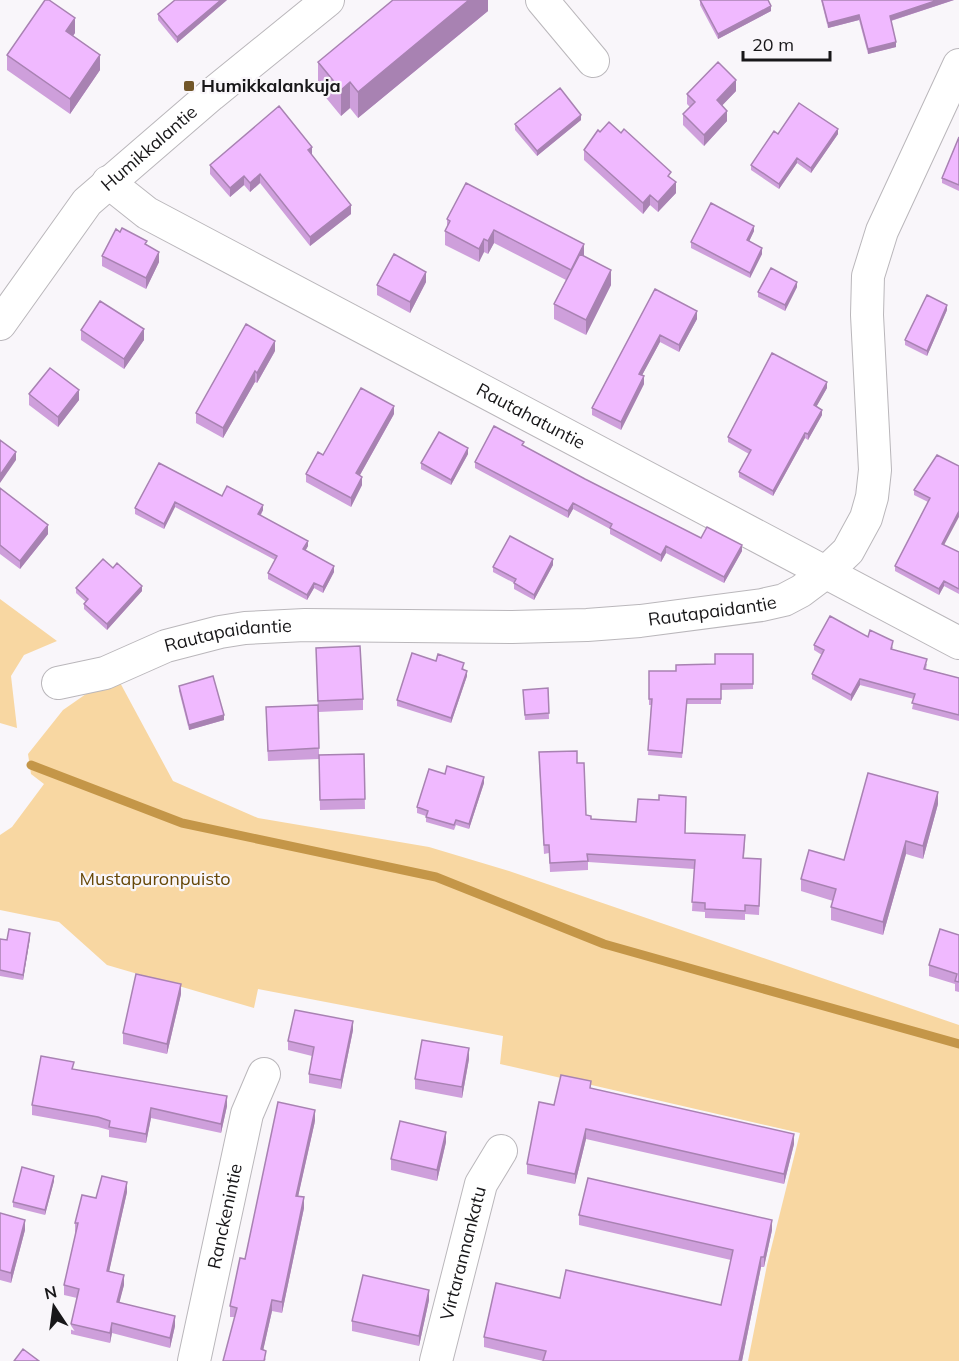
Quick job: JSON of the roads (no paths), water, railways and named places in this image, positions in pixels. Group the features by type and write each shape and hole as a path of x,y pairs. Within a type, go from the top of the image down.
{"street":[{"name":"Humikkalantie","path":"0,324 74,217 87,202 211,95 328,0"},
{"path":"542,0 593,61"},
{"name":"Rautapaidantie","path":"58,683 105,673 166,646 245,628 304,625 512,627 640,621 762,605 784,600 801,591 825,573 848,551 866,518 872,497 875,470 868,276 882,231 959,65"},
{"name":"Rautahatuntie","path":"108,182 147,213 959,643"},
{"name":"Ranckenintie","path":"194,1361 247,1114 264,1074"},
{"name":"Virtarannankatu","path":"436,1361 481,1184 501,1151"}],"waterway":[{"path":"31,765 182,823 436,877 604,944 959,1044"}],"place":[{"name":"Humikkalankuja","path":"189,86"}],"park label":[{"name":"Mustapuronpuisto","path":"155,879"}]}
